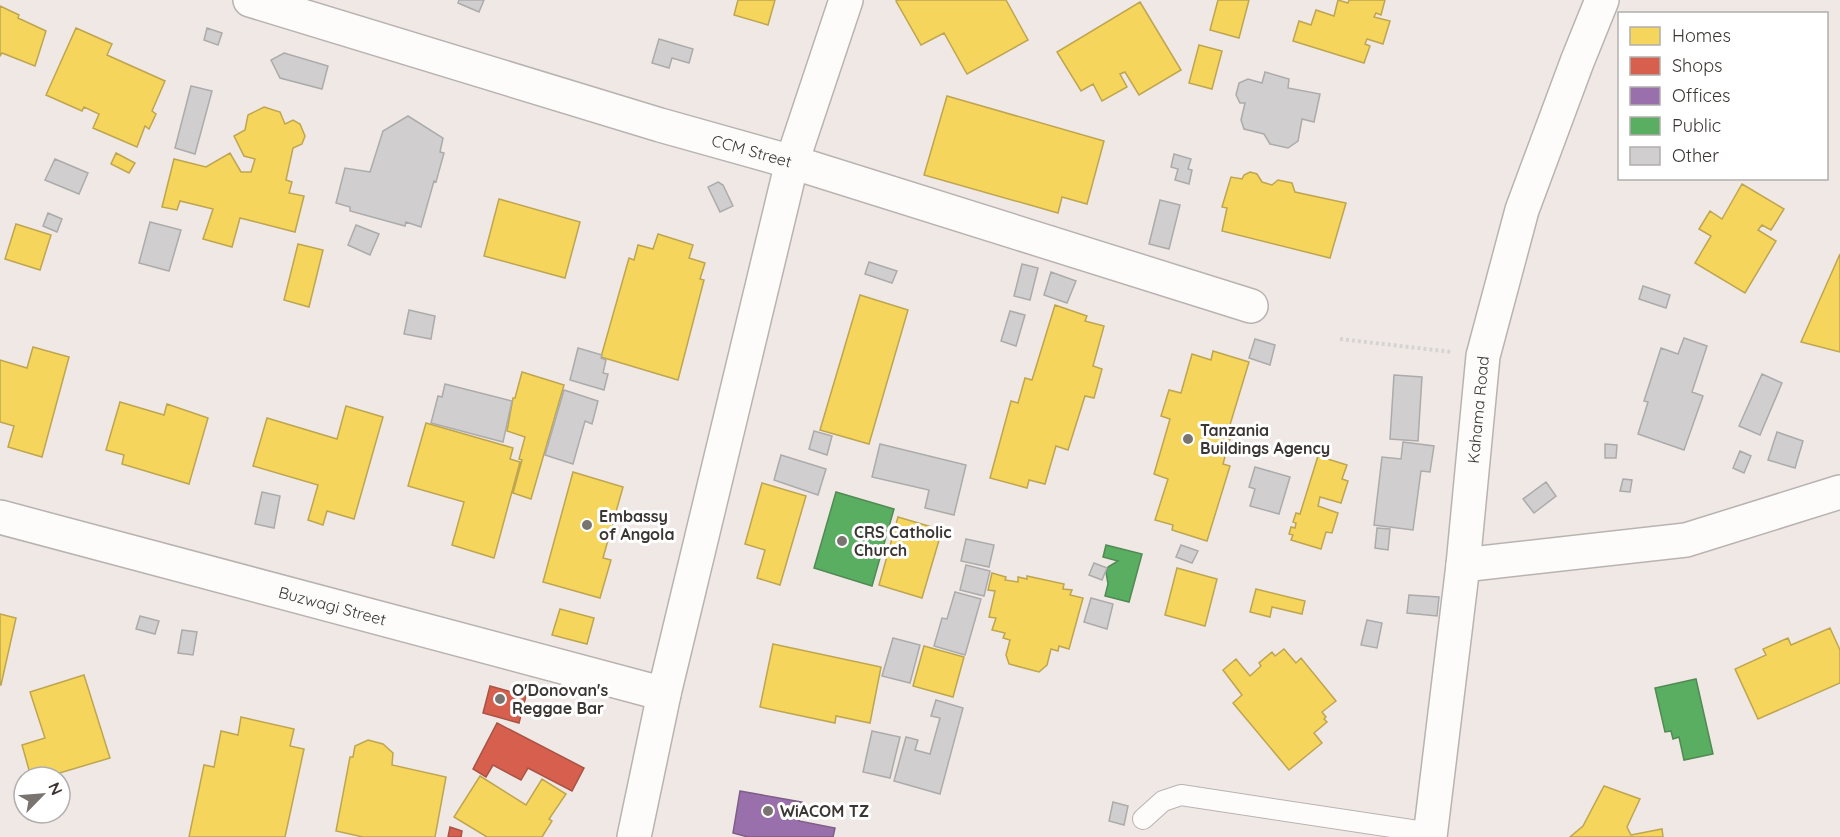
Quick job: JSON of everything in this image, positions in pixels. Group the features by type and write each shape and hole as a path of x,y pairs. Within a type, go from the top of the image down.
{"street":[{"name":"CCM Street","path":"250,0 660,125 792,162 1251,306"},
{"path":"634,837 664,694 792,162 846,0"},
{"name":"Kahama Road","path":"1430,835 1463,565 1483,356 1522,210 1602,0"},
{"path":"1463,565 1686,540 1840,492"},
{"name":"Buzwagi Street","path":"0,517 664,694"}],"lane":[{"path":"1143,819 1163,801 1181,795 1430,835"}],"path":[{"path":"1340,339 1483,356"}],"building: Homes":[{"path":"738,0 775,0 768,25 734,15"},
{"path":"1006,0 1028,40 967,74 944,33 921,45 896,1"},
{"path":"1218,0 1249,0 1239,38 1210,30"},
{"path":"1338,0 1348,3 1349,0 1385,0 1381,15 1376,13 1374,17 1390,21 1383,44 1367,39 1365,44 1370,46 1364,63 1293,41 1299,21 1311,25 1316,10 1334,16"},
{"path":"1140,2 1181,70 1139,95 1125,72 1120,74 1127,87 1102,101 1093,84 1081,91 1057,52"},
{"path":"0,6 19,15 18,18 46,31 35,66 2,53 0,56"},
{"path":"76,28 112,44 107,55 165,81 152,111 156,114 149,129 145,126 137,147 93,128 99,114 84,107 82,111 46,95"},
{"path":"1199,45 1222,51 1212,89 1189,83"},
{"path":"947,96 1104,141 1087,204 1062,197 1058,213 924,175"},
{"path":"264,107 280,112 285,124 293,120 300,124 305,136 302,144 293,148 286,180 292,182 289,193 304,196 295,232 240,218 232,247 203,239 213,209 180,201 177,210 162,207 174,159 206,167 230,153 241,172 251,172 255,159 244,156 234,136 245,130 248,115"},
{"path":"116,153 135,163 129,173 111,164"},
{"path":"1250,172 1257,174 1262,182 1272,185 1278,180 1292,183 1295,192 1346,203 1330,258 1222,231 1227,208 1222,207 1231,177 1242,179"},
{"path":"1742,184 1784,209 1771,230 1762,225 1758,230 1776,241 1745,293 1695,263 1711,236 1699,229 1710,211 1722,219"},
{"path":"499,199 580,222 565,278 484,256"},
{"path":"16,224 51,235 40,270 5,259"},
{"path":"658,234 693,245 689,258 705,263 700,279 704,280 678,380 601,357 629,258 634,260 638,245 653,249"},
{"path":"298,244 323,250 309,307 284,300"},
{"path":"1840,254 1840,352 1801,342"},
{"path":"860,295 908,310 869,444 820,430"},
{"path":"1055,305 1087,316 1085,321 1104,326 1093,366 1102,369 1094,398 1085,396 1068,450 1056,446 1045,484 1029,480 1027,488 990,478 1011,401 1018,403 1025,378 1032,380"},
{"path":"33,347 69,357 42,457 8,447 14,426 0,422 0,360 27,368"},
{"path":"1213,351 1249,362 1226,438 1230,439 1223,464 1230,466 1207,541 1172,530 1173,525 1155,520 1168,479 1154,474 1170,419 1161,416 1169,390 1181,393 1192,354 1211,360"},
{"path":"522,372 564,385 531,499 513,493 522,460 519,459 525,437 507,431 513,398 515,398"},
{"path":"120,402 164,415 167,404 208,418 189,484 122,464 124,455 106,450"},
{"path":"346,406 383,417 354,519 327,511 323,525 308,520 318,485 253,466 267,418 337,439"},
{"path":"426,423 513,448 510,459 520,462 494,558 452,545 464,502 408,486"},
{"path":"1318,456 1347,465 1342,479 1348,481 1341,503 1320,497 1318,506 1338,513 1332,533 1326,532 1321,549 1291,540 1293,535 1289,534 1291,527 1295,528 1296,523 1293,522 1296,513 1300,514"},
{"path":"573,472 623,487 603,558 611,560 600,598 543,582"},
{"path":"762,483 806,496 780,585 757,578 765,550 745,544"},
{"path":"898,517 942,530 922,598 879,585"},
{"path":"1177,568 1217,579 1205,626 1165,615"},
{"path":"992,573 1006,577 1005,580 1018,582 1018,577 1027,579 1027,576 1064,584 1063,589 1072,590 1070,595 1083,598 1069,649 1059,646 1058,651 1051,649 1047,665 1039,672 1009,664 1006,655 1010,640 1003,638 1005,633 992,630 996,618 989,617 995,591 988,590"},
{"path":"1256,589 1305,601 1302,614 1272,607 1270,617 1250,612"},
{"path":"560,609 594,618 587,644 552,635"},
{"path":"0,614 16,618 1,685 0,685"},
{"path":"1830,628 1840,650 1840,683 1758,719 1735,669 1766,655 1763,649 1788,638 1791,645"},
{"path":"773,644 881,667 870,723 836,716 835,723 760,707"},
{"path":"924,646 964,657 953,697 913,686"},
{"path":"1284,649 1296,663 1301,658 1336,701 1322,712 1327,722 1314,733 1322,743 1289,770 1233,703 1242,695 1223,670 1236,659 1250,676 1261,666 1259,663 1272,652 1275,656"},
{"path":"84,675 110,758 72,769 72,765 28,765 22,745 45,738 30,692"},
{"path":"241,717 294,729 290,746 304,749 285,837 189,837 204,765 214,767 221,731 238,735"},
{"path":"368,740 383,744 393,753 392,765 446,777 435,837 363,837 336,831 350,757 353,757 355,746"},
{"path":"480,776 526,805 542,779 566,794 549,819 552,821 542,837 487,837 454,817"},
{"path":"1604,786 1640,799 1627,827 1631,835 1662,829 1663,837 1570,837 1583,826"}],"building: Shops":[{"path":"490,686 526,696 519,723 483,713"},
{"path":"497,723 584,768 572,791 528,768 521,780 493,765 486,777 473,769"},
{"path":"450,827 462,831 461,837 448,837"}],"building: Offices":[{"name":"WiACOM TZ","path":"740,791 802,802 799,821 835,828 833,837 748,837 733,833"}],"building: Public":[{"path":"836,492 894,509 872,586 814,568"},
{"path":"1106,545 1142,554 1129,602 1105,596 1108,584 1106,572 1108,567 1118,561 1103,557"},
{"path":"1696,679 1713,754 1684,760 1679,737 1673,739 1671,731 1665,732 1655,688"}],"building: Other":[{"path":"459,0 484,0 479,12 458,3"},
{"path":"207,28 222,33 218,45 204,40"},
{"path":"659,39 693,49 689,63 672,58 669,68 652,63"},
{"path":"284,53 328,66 322,89 280,78 271,60"},
{"path":"1265,72 1289,79 1288,88 1320,94 1314,122 1302,119 1298,141 1288,148 1270,144 1264,134 1244,129 1241,120 1245,103 1240,103 1236,95 1239,83 1248,79 1262,83"},
{"path":"191,86 212,91 195,154 175,148"},
{"path":"408,116 443,138 440,152 444,153 421,227 406,222 405,226 350,211 350,207 336,203 345,168 370,172 383,131"},
{"path":"1174,154 1191,159 1188,169 1192,170 1189,184 1175,180 1178,169 1171,167"},
{"path":"55,159 88,173 79,194 45,180"},
{"path":"718,182 723,185 733,206 720,212 708,187"},
{"path":"1160,200 1180,205 1169,249 1149,244"},
{"path":"48,213 62,219 57,232 43,226"},
{"path":"150,222 181,230 169,271 139,263"},
{"path":"356,225 379,234 370,255 348,245"},
{"path":"869,262 897,271 892,283 865,274"},
{"path":"1022,264 1038,268 1030,300 1014,296"},
{"path":"1051,272 1076,281 1067,303 1044,295"},
{"path":"1643,286 1670,295 1666,308 1639,299"},
{"path":"409,310 435,316 431,339 404,334"},
{"path":"1010,311 1025,315 1016,346 1001,341"},
{"path":"1684,338 1707,346 1692,392 1703,396 1684,450 1638,434 1648,402 1644,401 1661,348 1678,354"},
{"path":"1255,339 1275,345 1270,365 1249,358"},
{"path":"578,348 602,355 601,358 606,360 603,373 608,374 604,390 570,380"},
{"path":"1762,374 1782,383 1760,435 1739,426"},
{"path":"1394,375 1422,377 1418,441 1390,439"},
{"path":"445,384 512,401 503,442 431,423 438,396 442,397"},
{"path":"564,390 598,401 592,424 585,421 573,464 545,455"},
{"path":"814,431 832,436 827,455 809,449"},
{"path":"1777,432 1803,441 1795,468 1768,460"},
{"path":"1403,442 1434,446 1430,472 1421,471 1413,530 1374,525 1382,457 1401,459"},
{"path":"880,444 966,465 954,515 925,508 929,490 872,477"},
{"path":"1605,444 1617,445 1616,458 1605,458"},
{"path":"1740,451 1751,456 1744,473 1733,468"},
{"path":"781,455 826,469 818,495 774,480"},
{"path":"1255,467 1290,477 1279,514 1250,506 1255,489 1249,487"},
{"path":"1623,479 1632,480 1630,492 1620,491"},
{"path":"1546,482 1556,496 1534,513 1523,499"},
{"path":"262,492 280,496 274,528 255,524"},
{"path":"1377,528 1390,529 1388,550 1375,548"},
{"path":"966,539 994,545 989,567 961,561"},
{"path":"1181,545 1198,551 1192,563 1176,557"},
{"path":"1094,563 1107,568 1102,580 1089,575"},
{"path":"966,565 990,571 984,596 960,590"},
{"path":"955,592 981,599 965,655 934,646 942,618 947,619"},
{"path":"1409,595 1439,597 1437,616 1407,613"},
{"path":"1091,598 1113,604 1107,629 1084,622"},
{"path":"140,616 159,621 155,634 136,629"},
{"path":"1367,620 1382,623 1377,648 1361,645"},
{"path":"182,630 197,632 193,655 178,653"},
{"path":"893,638 920,645 910,683 882,676"},
{"path":"936,700 963,708 940,794 894,781 906,737 918,740 915,750 930,754 940,718 931,716"},
{"path":"872,731 900,737 890,778 863,772"},
{"path":"1113,802 1128,806 1124,825 1109,821"}],"place":[{"name":"Tanzania Buildings Agency","path":"1188,439"},
{"name":"Embassy of Angola","path":"587,525"},
{"name":"CRS Catholic Church","path":"842,541"},
{"name":"O'Donovan's Reggae Bar","path":"500,699"},
{"name":"WiACOM TZ","path":"768,811"}]}
